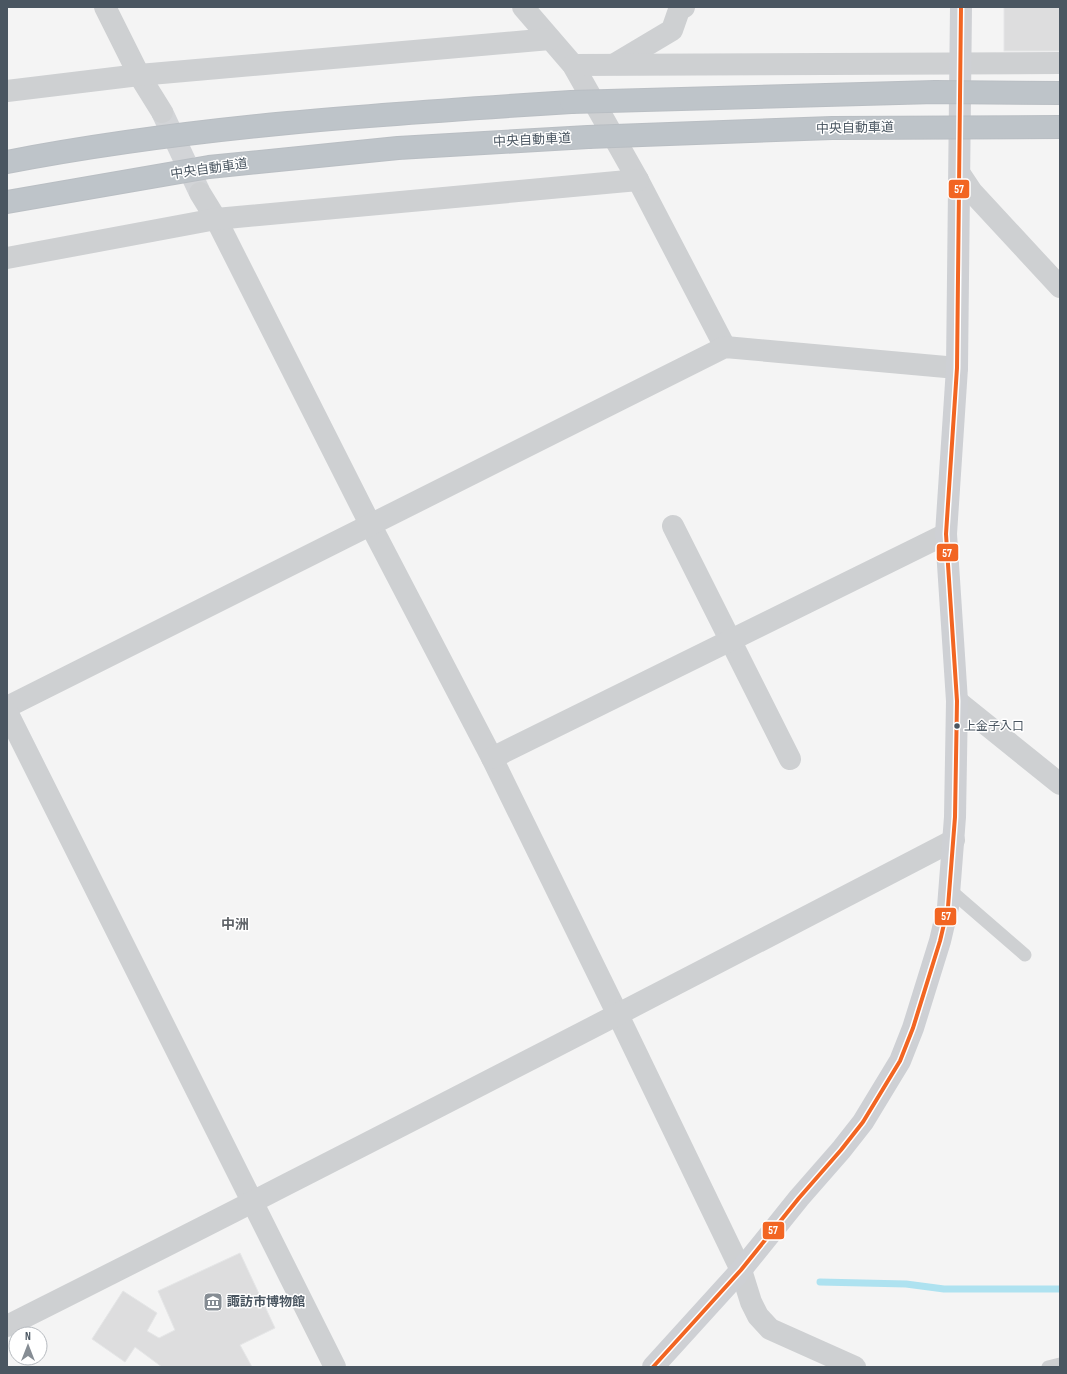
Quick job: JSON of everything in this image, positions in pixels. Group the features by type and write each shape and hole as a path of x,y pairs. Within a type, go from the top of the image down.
{"highway":[{"path":"7,162 73,149 199,132 385,114 571,102 935,92 1060,94"},
{"name":"中央自動車道","path":"7,202 209,167 398,148 588,137 832,128 1060,127"}],"main road":[{"path":"653,1367 741,1270 863,1122 900,1061 913,1028 940,941 948,907 954,840 957,701 946,534 957,368 961,7"}],"street":[{"path":"105,7 139,75 162,112"},
{"path":"523,7 573,65 638,180 725,347"},
{"path":"614,64 672,30 678,10 684,7"},
{"path":"7,91 139,75 550,39"},
{"path":"573,65 1060,63"},
{"path":"960,174 972,192 1060,288"},
{"path":"7,258 216,219 638,180"},
{"path":"200,193 216,219 370,524 492,758 741,1270 751,1302 758,1316 770,1329 855,1367"},
{"path":"7,707 725,347 957,368"},
{"path":"673,526 790,759"},
{"path":"492,758 946,534"},
{"path":"957,701 1060,784"},
{"path":"7,712 335,1367"},
{"path":"7,1326 618,1015 954,840"}],"lane":[{"path":"950,890 1024,954"},
{"path":"1048,1367 1060,1364"}],"building":[{"path":"1004,7 1060,7 1060,51 1004,51"},
{"name":"諏訪市博物館","path":"240,1253 275,1328 240,1345 252,1367 162,1367 135,1347 125,1362 92,1339 123,1291 157,1313 147,1331 159,1338 175,1330 158,1291"}],"waterway":[{"path":"820,1282 906,1284 944,1289 1060,1289"}],"tunnel":[{"path":"162,112 200,193"}],"transit line":[{"name":"57","path":"653,1367 741,1270 863,1122 900,1061 913,1028 940,941 948,907 955,817 957,701 946,534 957,368 961,7"}],"place":[{"name":"上金子入口","path":"957,726"},
{"name":"諏訪市博物館","path":"213,1302"}],"district":[{"name":"中洲","path":"235,924"}]}
